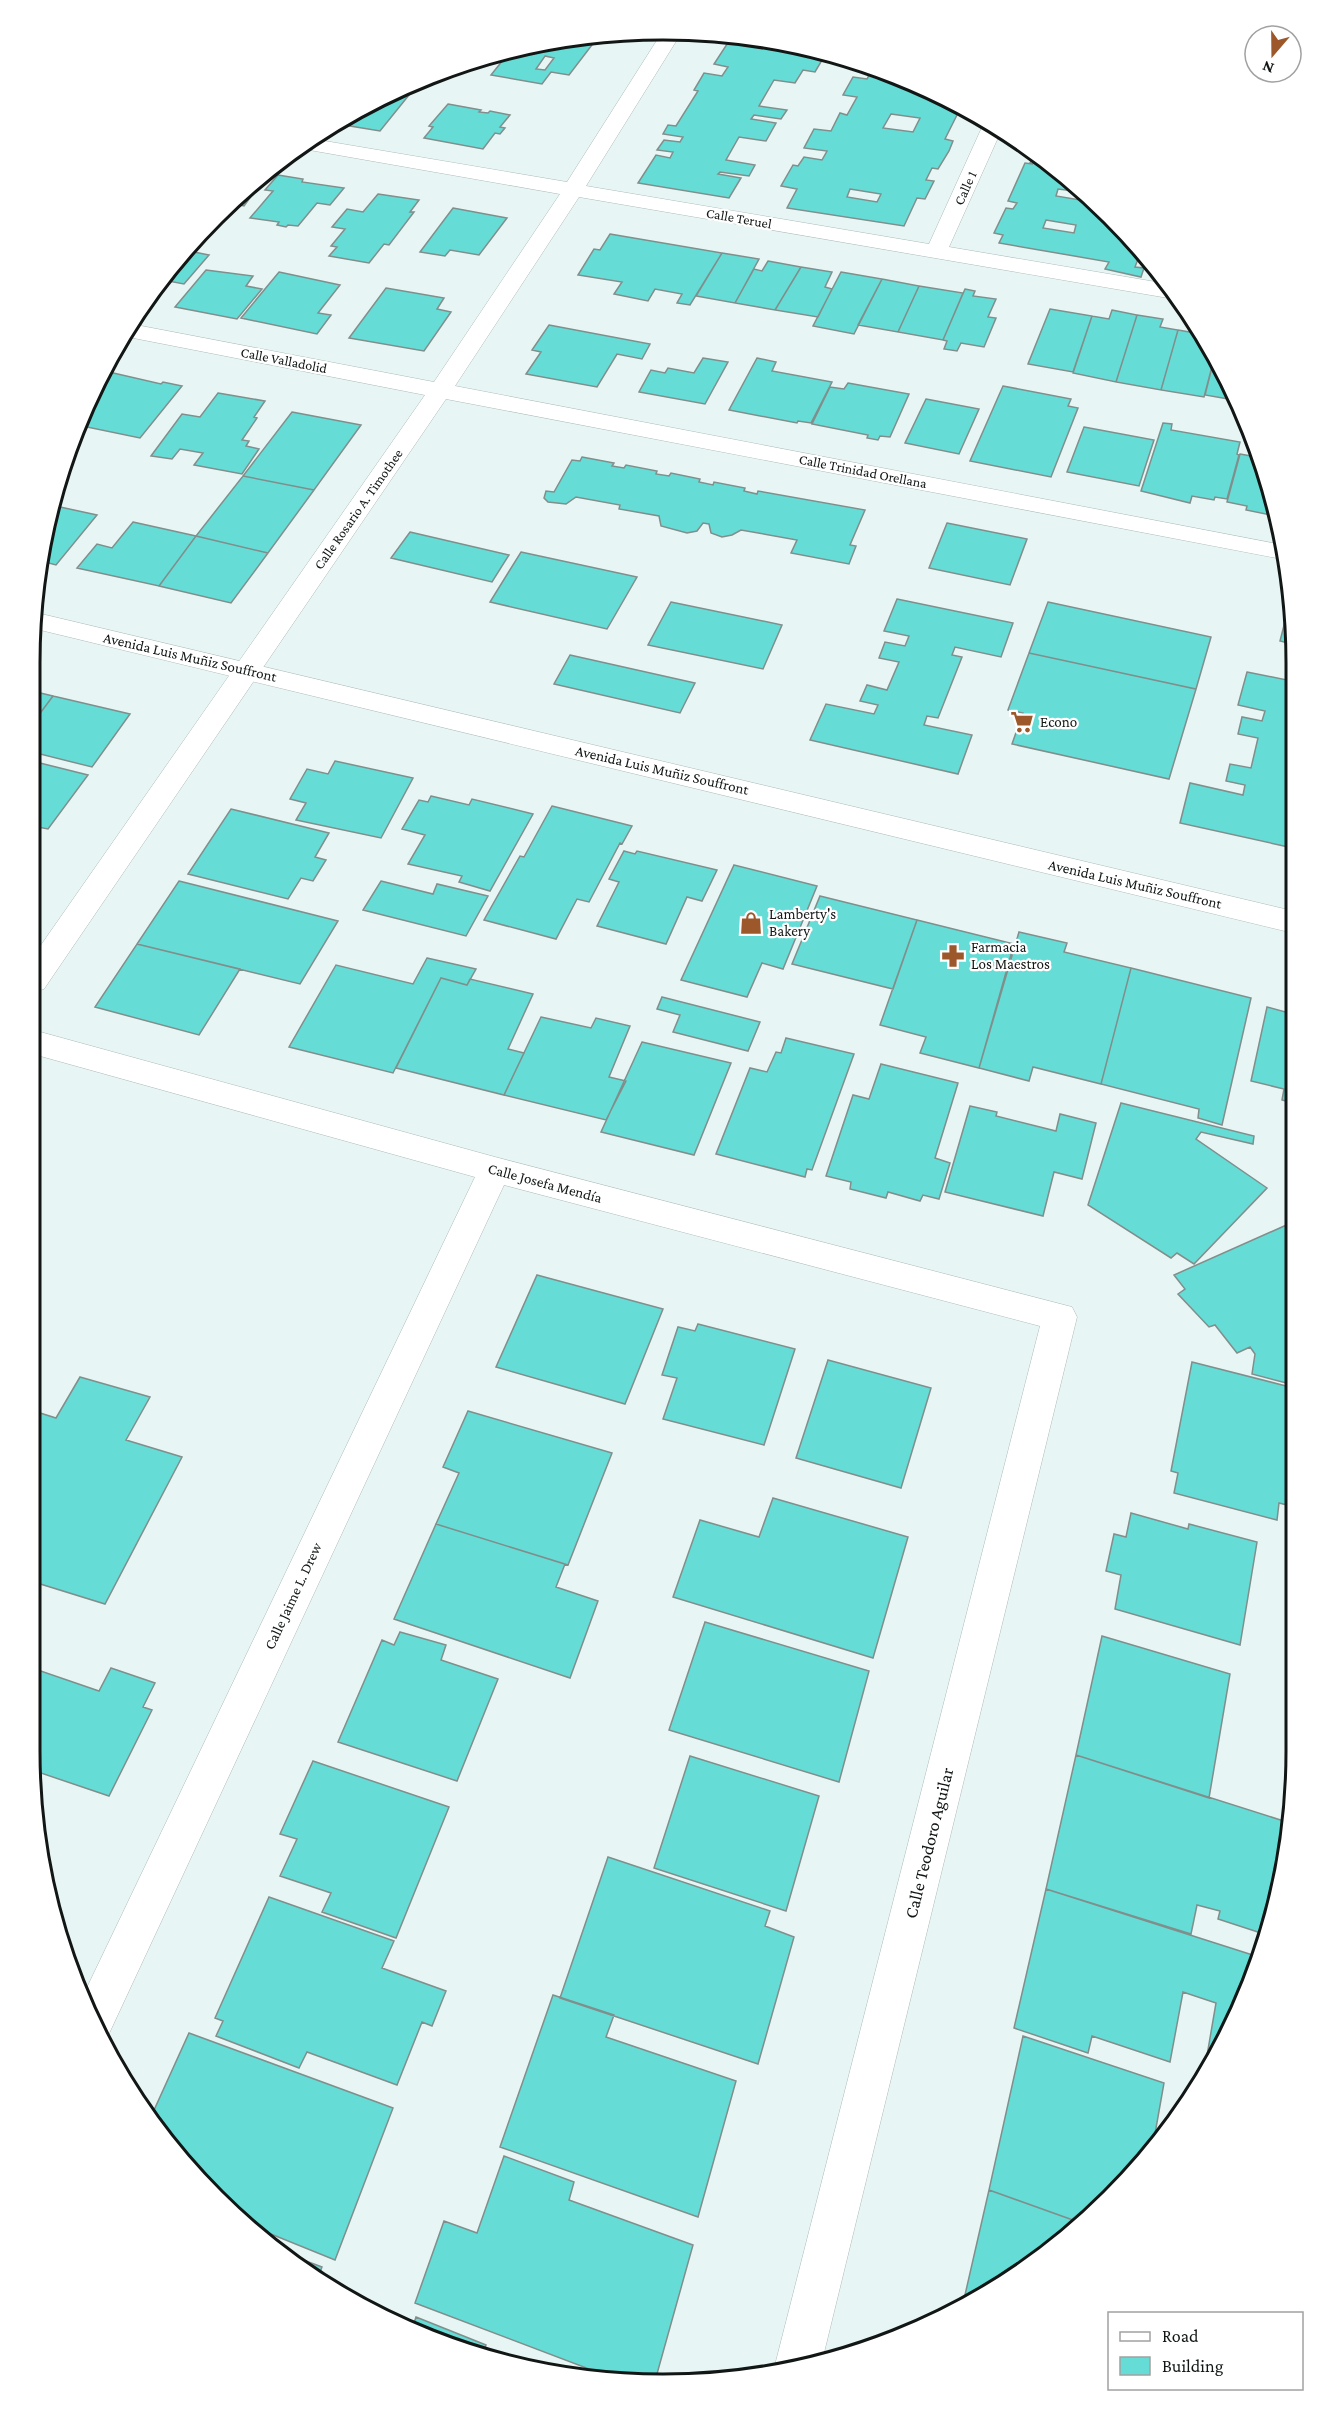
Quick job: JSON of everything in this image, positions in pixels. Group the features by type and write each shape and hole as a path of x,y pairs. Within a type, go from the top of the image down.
{"street":[{"name":"Calle Rosario A. Timothee","path":"40,971 245,670 441,389 573,190 667,40"},
{"name":"Calle 1","path":"937,251 990,133"},
{"name":"Calle Teruel","path":"316,146 1162,290"},
{"name":"Calle Valladolid","path":"136,332 441,389"},
{"name":"Calle Trinidad Orellana","path":"441,389 1276,551"},
{"name":"Avenida Luis Muñiz Souffront","path":"42,622 1286,920"},
{"name":"Calle Josefa Mendía","path":"40,1044 495,1170 1060,1317"},
{"name":"Calle Jaime L. Drew","path":"98,2011 495,1170"},
{"name":"Calle Teodoro Aguilar","path":"800,2358 1060,1317"}],"building":[{"path":"727,44 785,52 821,61 815,72 803,70 795,83 774,80 759,106 787,110 781,119 754,115 751,119 776,123 766,141 739,137 726,160 755,165 749,176 720,172 718,174 741,178 729,198 638,183 656,155 670,158 673,152 657,150 664,140 680,142 683,137 663,134 668,125 676,126 698,91 694,90 704,73 722,76 728,67 714,64"},
{"path":"592,45 569,75 551,72 542,84 491,75 502,62 542,52","holes":["545,56 554,58 545,70 536,69"]},
{"path":"869,76 902,88 957,115 945,139 953,141 949,151 938,169 932,168 926,180 934,181 925,199 917,198 904,226 787,208 797,189 781,186 793,165 798,166 804,157 822,160 827,151 804,148 814,129 831,131 840,113 847,115 857,97 843,95 853,77 867,79","holes":["891,114 920,118 913,132 883,128","850,189 881,194 877,202 847,197"]},
{"path":"409,96 380,131 349,126"},
{"path":"448,104 481,110 479,112 488,113 490,111 510,115 500,127 505,128 500,134 495,133 483,149 424,138 433,127 429,126"},
{"path":"1031,160 1068,190 1058,189 1056,196 1079,200 1104,223 1138,260 1135,267 1144,268 1141,277 1105,269 1109,262 999,243 1003,235 994,233 1006,208 1013,209 1017,203 1008,201 1025,163 1033,164 1030,163","holes":["1046,220 1076,225 1074,233 1043,228"]},
{"path":"278,175 303,179 302,182 344,188 330,205 317,203 298,226 288,225 286,227 277,225 279,222 250,218 273,191 265,190"},
{"path":"378,194 419,200 410,212 414,212 389,245 384,244 369,263 329,256 337,247 331,246 345,229 332,227 347,209 363,212"},
{"path":"453,208 507,218 479,255 450,250 445,256 420,252"},
{"path":"610,234 722,253 690,305 677,303 682,294 655,289 648,301 614,294 622,282 578,275 594,249 600,250"},
{"path":"196,252 209,255 184,284 171,282"},
{"path":"722,253 759,259 735,303 696,296"},
{"path":"768,261 801,267 775,310 735,303 754,269 762,271"},
{"path":"801,267 832,272 825,287 832,289 818,317 775,310"},
{"path":"206,270 253,276 246,286 262,289 237,319 175,307"},
{"path":"279,272 340,285 318,313 331,315 317,334 241,318"},
{"path":"841,272 882,279 854,334 813,326"},
{"path":"882,279 919,286 898,332 858,325"},
{"path":"919,286 963,293 943,340 898,332"},
{"path":"386,288 444,298 437,309 451,312 424,351 349,338"},
{"path":"965,289 975,291 973,296 996,299 988,317 996,318 984,347 961,343 957,351 944,349 947,341 943,340"},
{"path":"1050,309 1092,316 1073,372 1028,364"},
{"path":"1112,310 1137,315 1116,382 1073,373 1092,316 1109,319"},
{"path":"1137,315 1163,319 1160,327 1178,330 1161,390 1116,382"},
{"path":"549,325 650,344 642,359 617,354 597,387 526,374 541,352 532,350"},
{"path":"1178,330 1191,332 1212,368 1204,397 1161,390"},
{"path":"703,358 728,362 705,404 639,392 651,370 665,373 668,368 694,373"},
{"path":"757,358 776,362 772,371 832,382 811,423 798,421 797,423 729,410"},
{"path":"1212,368 1227,399 1205,395"},
{"path":"113,373 161,384 163,382 182,386 140,438 87,427"},
{"path":"848,383 909,394 890,437 880,436 878,440 867,438 868,435 812,424 830,387 844,389"},
{"path":"1003,386 1071,399 1068,406 1078,408 1051,477 970,461"},
{"path":"218,393 265,401 242,440 249,441 246,446 259,449 242,474 194,465 203,453 180,449 172,459 151,456 182,414 200,417"},
{"path":"926,399 979,409 959,454 905,443"},
{"path":"292,412 361,425 314,490 243,476"},
{"path":"1163,423 1172,424 1171,430 1240,442 1237,454 1239,455 1227,499 1215,497 1214,500 1192,496 1190,503 1141,491"},
{"path":"1084,427 1154,440 1139,486 1067,472"},
{"path":"1240,454 1250,456 1268,514 1246,510 1247,506 1227,502"},
{"path":"582,457 614,463 612,466 624,468 626,465 657,471 656,474 669,476 671,473 700,479 699,482 713,485 714,482 745,488 744,491 757,494 758,491 865,510 850,545 856,546 849,564 791,553 797,540 741,530 722,537 711,533 709,524 703,523 697,531 687,533 661,526 659,516 619,509 620,505 576,497 566,504 548,502 544,498 546,491 554,492 572,460 580,461"},
{"path":"243,476 314,490 268,553 196,536"},
{"path":"61,507 97,515 56,565 49,563"},
{"path":"133,522 196,536 159,586 77,568 97,544 112,548"},
{"path":"947,523 1027,539 1010,585 929,568"},
{"path":"410,532 509,555 492,582 391,558"},
{"path":"196,536 268,553 231,603 159,586"},
{"path":"521,552 637,577 607,629 490,602"},
{"path":"897,599 1013,623 1001,657 955,647 952,655 962,657 938,718 927,716 924,725 972,735 958,774 810,740 826,704 874,714 878,705 860,701 867,685 887,690 899,662 879,658 885,642 905,646 909,636 884,631"},
{"path":"671,602 782,625 763,669 648,645"},
{"path":"1048,602 1211,637 1196,689 1029,653"},
{"path":"1285,622 1285,642 1280,641"},
{"path":"1029,653 1196,689 1169,779 1012,744 1023,713 1008,710"},
{"path":"570,655 695,683 680,713 554,684"},
{"path":"1247,672 1286,680 1286,846 1180,823 1190,783 1243,795 1245,785 1226,781 1230,764 1251,768 1258,738 1238,734 1242,717 1262,721 1265,711 1238,705"},
{"path":"40,693 53,696 40,713"},
{"path":"53,696 130,714 92,767 40,754 40,713"},
{"path":"335,761 413,778 381,838 296,820 306,803 290,799 307,769 328,774"},
{"path":"40,763 88,775 48,829 40,828"},
{"path":"431,796 469,805 472,799 533,814 490,891 459,882 462,876 408,864 425,835 402,829 419,800 428,802"},
{"path":"552,806 632,826 622,844 620,843 589,902 577,899 556,939 484,920 520,856 524,857"},
{"path":"231,809 329,833 315,857 326,860 313,881 301,878 288,899 188,874"},
{"path":"624,851 635,854 637,851 717,870 702,901 687,897 666,944 597,926 619,882 609,879"},
{"path":"734,865 817,886 783,969 762,963 747,997 681,980"},
{"path":"179,881 338,921 300,984 137,944"},
{"path":"381,881 433,894 437,884 488,896 466,936 363,910"},
{"path":"820,896 917,920 893,989 792,964"},
{"path":"917,920 1014,944 979,1068 920,1053 926,1037 880,1025"},
{"path":"1019,932 1067,943 1064,952 1131,968 1101,1084 1033,1067 1029,1081 979,1068"},
{"path":"137,944 240,969 199,1035 95,1007"},
{"path":"427,958 476,969 467,985 441,978 393,1073 289,1047 336,965 413,984"},
{"path":"1131,968 1251,998 1222,1125 1198,1118 1199,1109 1101,1084"},
{"path":"441,978 467,985 470,979 533,994 508,1049 524,1053 504,1095 396,1068"},
{"path":"662,997 760,1022 748,1051 673,1032 680,1015 657,1009"},
{"path":"1267,1007 1286,1012 1286,1101 1282,1100 1284,1089 1251,1081"},
{"path":"541,1017 591,1028 596,1018 630,1026 609,1077 626,1081 606,1120 504,1095"},
{"path":"786,1038 854,1054 812,1170 807,1169 805,1177 716,1154 750,1068 767,1072 776,1052 781,1053"},
{"path":"642,1042 731,1063 694,1155 601,1132"},
{"path":"881,1064 958,1083 935,1158 950,1163 939,1199 923,1195 920,1201 888,1192 886,1198 850,1189 851,1182 826,1176 853,1095 869,1099"},
{"path":"1121,1103 1254,1136 1253,1144 1201,1132 1196,1139 1267,1188 1194,1264 1177,1253 1171,1258 1088,1205"},
{"path":"970,1106 997,1112 996,1116 1056,1131 1060,1114 1096,1123 1082,1179 1054,1172 1043,1216 945,1192"},
{"path":"1286,1225 1286,1383 1252,1374 1255,1354 1250,1347 1237,1353 1215,1325 1209,1327 1178,1294 1185,1289 1174,1275"},
{"path":"537,1275 663,1309 625,1404 496,1367"},
{"path":"698,1324 795,1349 764,1445 663,1419 677,1378 662,1375 678,1327 695,1331"},
{"path":"828,1360 931,1388 901,1488 796,1458"},
{"path":"1192,1362 1286,1386 1286,1505 1279,1503 1277,1520 1174,1493 1178,1473 1171,1471"},
{"path":"80,1377 150,1397 126,1440 182,1457 105,1604 40,1584 40,1413 56,1418"},
{"path":"468,1411 612,1453 568,1565 436,1524 459,1473 443,1467"},
{"path":"773,1498 908,1537 873,1658 673,1597 700,1520 759,1537"},
{"path":"1131,1513 1188,1529 1189,1524 1257,1542 1240,1645 1115,1609 1121,1575 1106,1571 1114,1534 1126,1537"},
{"path":"436,1524 565,1564 556,1587 598,1601 570,1678 394,1619"},
{"path":"705,1622 869,1671 839,1782 669,1730"},
{"path":"400,1632 446,1645 441,1660 498,1679 457,1781 338,1742 382,1640 394,1645"},
{"path":"1102,1636 1230,1674 1209,1798 1076,1755"},
{"path":"111,1668 155,1683 143,1707 152,1710 109,1796 41,1773 40,1671 99,1691"},
{"path":"1076,1755 1282,1820 1275,1872 1259,1932 1218,1919 1220,1911 1197,1905 1191,1934 1046,1889"},
{"path":"690,1756 819,1796 786,1911 654,1868"},
{"path":"313,1761 449,1807 396,1938 322,1912 331,1893 280,1876 297,1839 280,1834"},
{"path":"608,1857 770,1911 765,1926 794,1937 758,2064 560,1998"},
{"path":"1046,1889 1252,1955 1239,1989 1207,2054 1216,2003 1183,1992 1170,2062 1092,2036 1088,2053 1014,2028"},
{"path":"269,1897 394,1941 382,1968 446,1991 432,2026 422,2022 397,2085 307,2052 299,2068 216,2036 223,2021 215,2018"},
{"path":"553,1995 614,2015 606,2037 736,2081 698,2217 500,2147"},
{"path":"189,2033 393,2108 335,2260 271,2234 223,2191 195,2161 154,2110"},
{"path":"1023,2036 1164,2083 1155,2134 1104,2191 1073,2220 989,2190"},
{"path":"504,2156 574,2182 569,2200 693,2245 657,2374 588,2369 415,2303 444,2221 477,2233"},
{"path":"989,2190 1073,2220 1010,2269 965,2295"},
{"path":"306,2261 322,2267 320,2271"},
{"path":"416,2317 486,2345 485,2347 463,2340 415,2321"}],"place":[{"name":"Econo","path":"1022,722"},
{"name":"Lamberty's Bakery","path":"751,923"},
{"name":"Farmacia Los Maestros","path":"953,956"}]}
